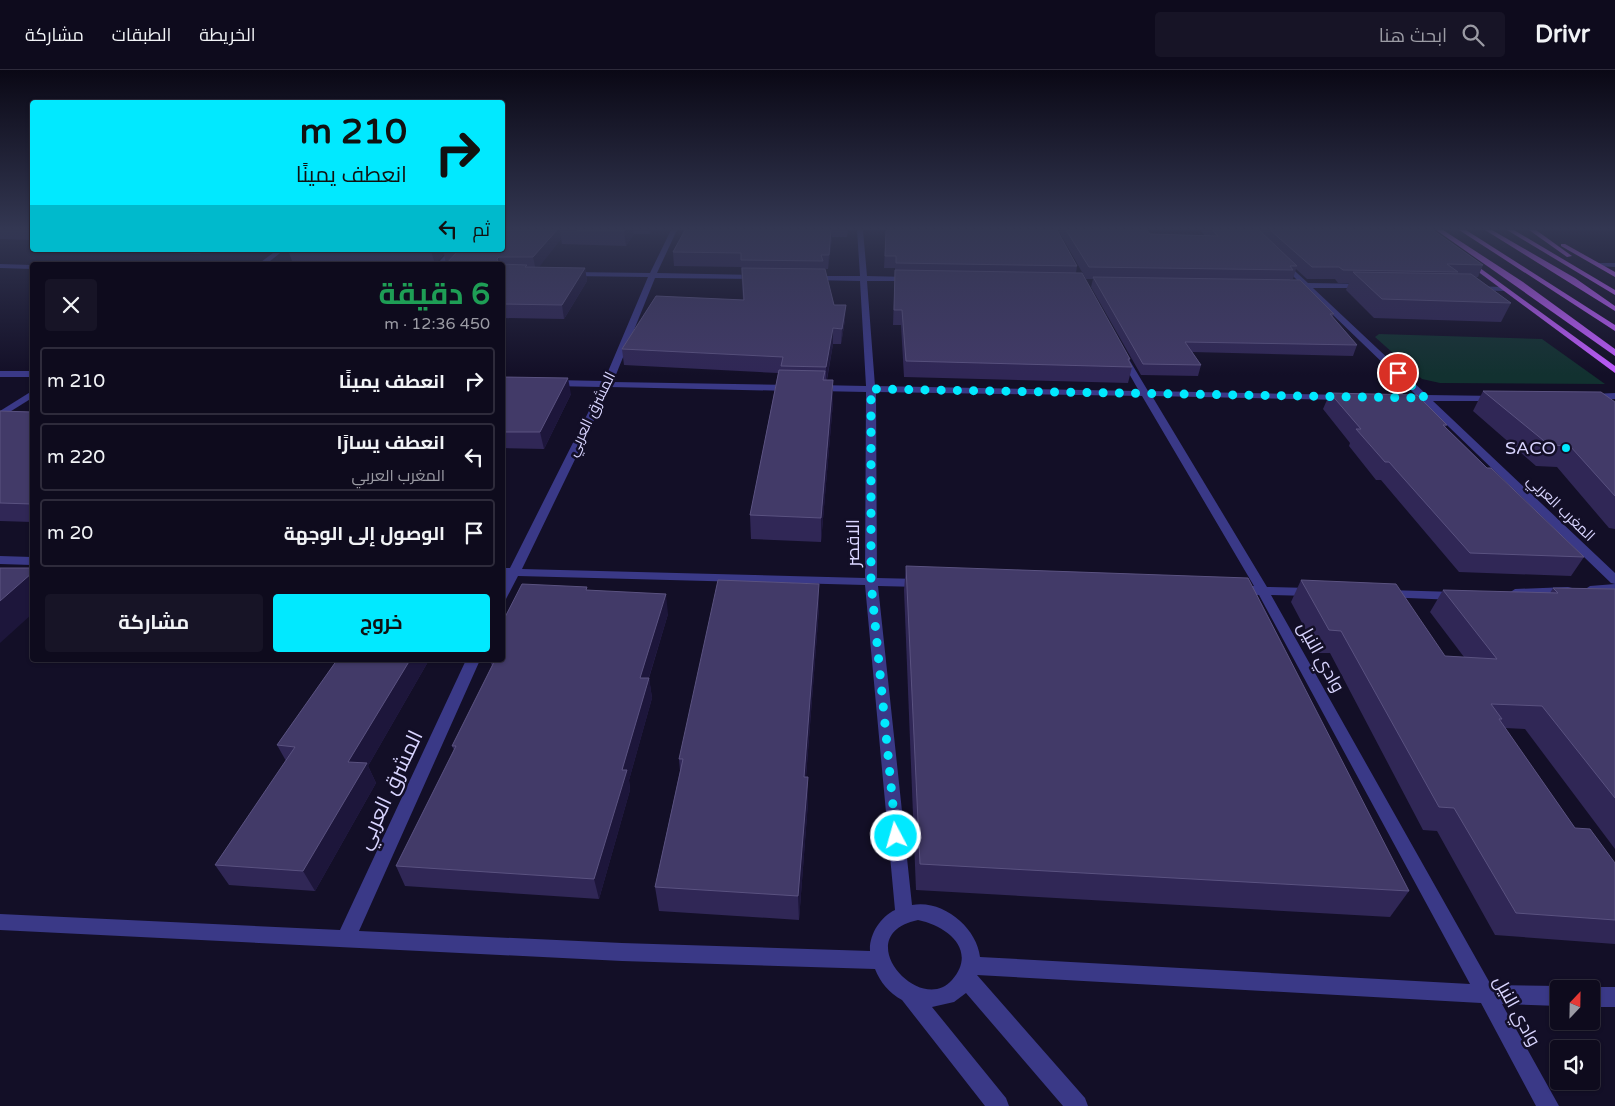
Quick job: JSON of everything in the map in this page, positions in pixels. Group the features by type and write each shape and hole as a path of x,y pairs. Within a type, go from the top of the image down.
{"main road":[{"path":"1490,278 1615,370"},
{"path":"1508,278 1537,297 1615,354"},
{"path":"1537,278 1615,329"},
{"path":"1569,278 1615,309"},
{"path":"1592,278 1615,292"},
{"path":"1601,278 1615,292"}],"street":[{"name":"المشرق العربي","path":"508,572 607,384 651,278"},
{"path":"826,278 923,280"},
{"name":"المغرب العربي","path":"1299,278 1615,580"},
{"name":"الاقصر","path":"863,279 871,389 871,582 904,915"},
{"path":"1277,285 1376,286"},
{"path":"1464,288 1504,289"},
{"name":"وادي النيل","path":"1118,347 1144,394 1264,591 1548,1106"},
{"path":"0,374 30,374"},
{"path":"541,383 1360,397"},
{"path":"0,415 30,395"},
{"path":"1586,397 1615,396"},
{"path":"1397,398 1501,398"},
{"path":"0,560 30,561"},
{"path":"508,572 930,583"},
{"path":"1502,594 1615,588"},
{"path":"1224,590 1321,592"},
{"path":"1378,594 1464,596"},
{"name":"المشرق العربي","path":"346,938 472,662"},
{"path":"910,995 926,998 942,997 956,990 968,973 970,952 966,939 946,919 932,913 918,912 904,915 893,921 884,932 879,945 879,960 885,973 896,986 910,995 998,1106"},
{"path":"0,922 622,952 879,960"},
{"path":"968,973 1550,996"},
{"path":"968,973 1077,1106"},
{"path":"1600,997 1615,998"}],"green space":[{"path":"1379,334 1542,339 1605,384 1440,383 1422,379 1375,337"}],"building":[{"path":"505,278 579,278 562,305 505,304"},
{"path":"743,278 827,278 834,305 846,305 842,329 833,328 826,367 781,366 783,357 622,349 656,296 744,300"},
{"path":"895,278 1085,278 1130,359 1128,359 1132,367 906,361 902,310 894,310"},
{"path":"1094,278 1300,280 1334,314 1330,314 1357,345 1185,342 1201,365 1143,364"},
{"path":"1360,278 1477,278 1511,303 1382,299"},
{"path":"779,370 825,371 823,380 833,380 821,518 750,515"},
{"path":"505,377 568,378 540,432 505,432"},
{"path":"1483,391 1601,392 1615,402 1615,496 1570,446 1549,445"},
{"path":"1330,393 1417,395 1447,425 1443,425 1487,468 1491,468 1584,557 1470,553 1389,462 1385,462 1356,429 1361,429"},
{"path":"0,411 30,412 30,504 0,503"},
{"path":"906,566 1248,578 1409,891 920,864"},
{"path":"0,568 30,568 30,575 0,601"},
{"path":"718,580 819,584 804,777 808,777 798,896 655,887 683,759 679,759"},
{"path":"1301,580 1396,584 1445,656 1497,659 1443,590 1558,593 1553,588 1615,589 1615,798 1542,706 1491,704 1502,719 1499,719 1575,828 1590,829 1615,863 1615,920 1516,913 1454,808 1439,807 1341,631 1329,630"},
{"path":"522,584 587,587 586,590 666,594 640,678 649,678 622,770 627,770 594,879 396,866 456,746 452,746 494,662 505,662 505,617"},
{"path":"336,662 409,662 348,762 367,763 303,871 215,865 295,747 277,745"}],"place":[{"name":"SACO","path":"1566,448"}],"route":[{"path":"896,836 871,582 871,389 1425,398 1398,373"}]}
